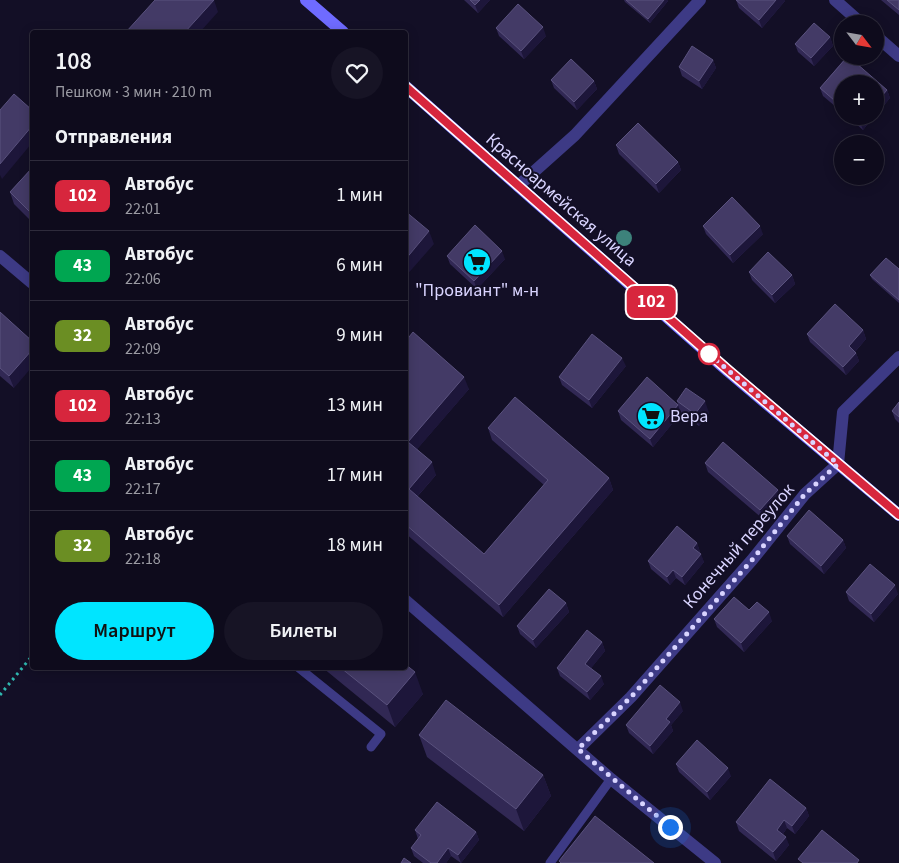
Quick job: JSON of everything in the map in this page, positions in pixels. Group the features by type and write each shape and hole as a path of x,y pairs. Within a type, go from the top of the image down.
{"main road":[{"path":"306,0 341,30"},
{"name":"Красноармейская улица","path":"408,89 728,370 899,515"}],"street":[{"path":"518,186 575,135 700,0"},
{"path":"835,0 852,15"},
{"path":"884,43 899,56"},
{"path":"0,256 30,280"},
{"path":"838,464 843,412 899,357"},
{"name":"Конечный переулок","path":"578,749 631,697 752,560 805,494 838,464"},
{"path":"408,603 611,779 716,863"}],"lane":[{"path":"301,670 381,734 371,747"},
{"path":"550,863 611,779"}],"path":[{"path":"0,695 30,658"}],"building":[{"path":"155,0 214,0 187,30 128,30"},
{"path":"470,0 480,0 475,5"},
{"path":"626,0 664,0 648,19"},
{"path":"736,0 776,0 759,20"},
{"path":"887,0 899,0 899,10"},
{"path":"518,4 543,27 521,51 496,28"},
{"path":"814,23 830,37 811,58 795,44"},
{"path":"692,46 713,60 699,81 679,67"},
{"path":"571,59 594,81 574,102 551,80"},
{"path":"840,65 858,65 870,75 834,75 834,100 820,88"},
{"path":"14,94 30,108 30,128 0,164 0,110"},
{"path":"638,123 678,162 656,184 616,145"},
{"path":"30,170 30,212 10,192"},
{"path":"732,197 760,226 730,255 703,226"},
{"path":"408,214 429,231 408,256"},
{"name":"\"Провиант\" м-н","path":"475,225 502,251 474,281 447,256"},
{"path":"768,252 792,275 772,295 749,272"},
{"path":"886,258 899,269 899,300 870,275"},
{"path":"835,304 863,330 849,346 856,353 843,367 807,334"},
{"path":"0,312 30,339 30,352 9,376 0,368"},
{"path":"413,332 464,377 408,442 408,338"},
{"path":"592,334 622,358 589,400 559,377"},
{"name":"Вера","path":"647,377 678,405 650,439 618,411"},
{"path":"686,388 705,401 695,414 677,401"},
{"path":"515,397 609,478 499,605 408,527 408,442 432,462 409,489 484,554 548,480 488,428"},
{"path":"899,402 899,417 892,411"},
{"path":"723,442 778,490 760,510 705,463"},
{"path":"809,510 843,540 821,566 787,536"},
{"path":"677,526 697,543 693,548 701,554 682,577 673,570 667,577 648,561"},
{"path":"870,564 895,585 871,614 846,592"},
{"path":"549,589 566,603 533,640 517,626"},
{"path":"734,597 749,610 757,602 769,612 741,643 714,619"},
{"path":"587,630 602,642 585,664 601,676 587,692 557,668"},
{"path":"408,666 415,672 387,705 343,670 408,670"},
{"path":"660,685 680,702 666,719 670,722 650,746 626,725"},
{"path":"446,700 543,775 516,809 419,735"},
{"path":"697,740 728,768 707,792 676,764"},
{"path":"770,779 806,808 792,826 784,820 777,830 786,837 773,852 736,822"},
{"path":"437,802 476,832 458,855 448,848 437,863 431,863 411,848 421,835 415,830"},
{"path":"595,816 654,863 561,863 559,861"},
{"path":"822,830 859,860 857,863 803,863 798,859"},
{"path":"404,858 411,863 401,863"}],"bus line":[{"name":"102","path":"408,89 728,370 899,515"}],"place":[{"name":"\"Провиант\" м-н","path":"477,262"},
{"name":"Вера","path":"651,416"}],"route":[{"path":"670,827 611,779 578,749 631,697 752,560 805,494 838,464 709,354"}]}
